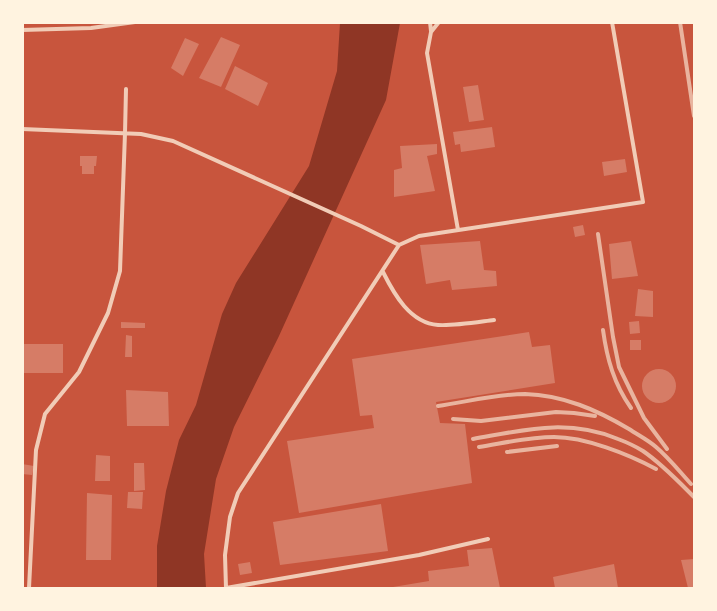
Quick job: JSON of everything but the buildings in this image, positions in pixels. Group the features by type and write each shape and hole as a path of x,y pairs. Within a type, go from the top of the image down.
{"lane":[{"path":"22,30 91,28 135,22"},
{"path":"430,22 427,53 458,230"},
{"path":"430,32 439,22"},
{"path":"488,539 419,555 226,588 225,555 230,517 238,493 399,245 419,236 643,202 612,22"},
{"path":"29,588 36,450 45,414 79,372 108,313 120,271 126,89"},
{"path":"22,129 141,134 173,141 399,245"},
{"path":"383,271 398,298 416,316 428,323 439,325 494,320"}],"shaded area":[{"path":"340,23 400,23 386,100 279,336 234,427 216,479 204,554 206,588 157,588 157,546 166,491 179,440 196,405 222,314 236,283 309,166 337,71"}],"railway":[{"path":"680,22 694,116"},
{"path":"598,234 619,367 644,418 667,449"},
{"path":"603,330 612,371 631,408"},
{"path":"438,406 514,394 553,397 579,405 629,429 656,447 691,484"},
{"path":"453,419 481,421 556,412 595,416"},
{"path":"473,439 510,432 563,427 599,433 624,441 643,451 694,497"},
{"path":"479,447 535,438 566,438 606,447 656,469"},
{"path":"507,452 557,446"}]}
